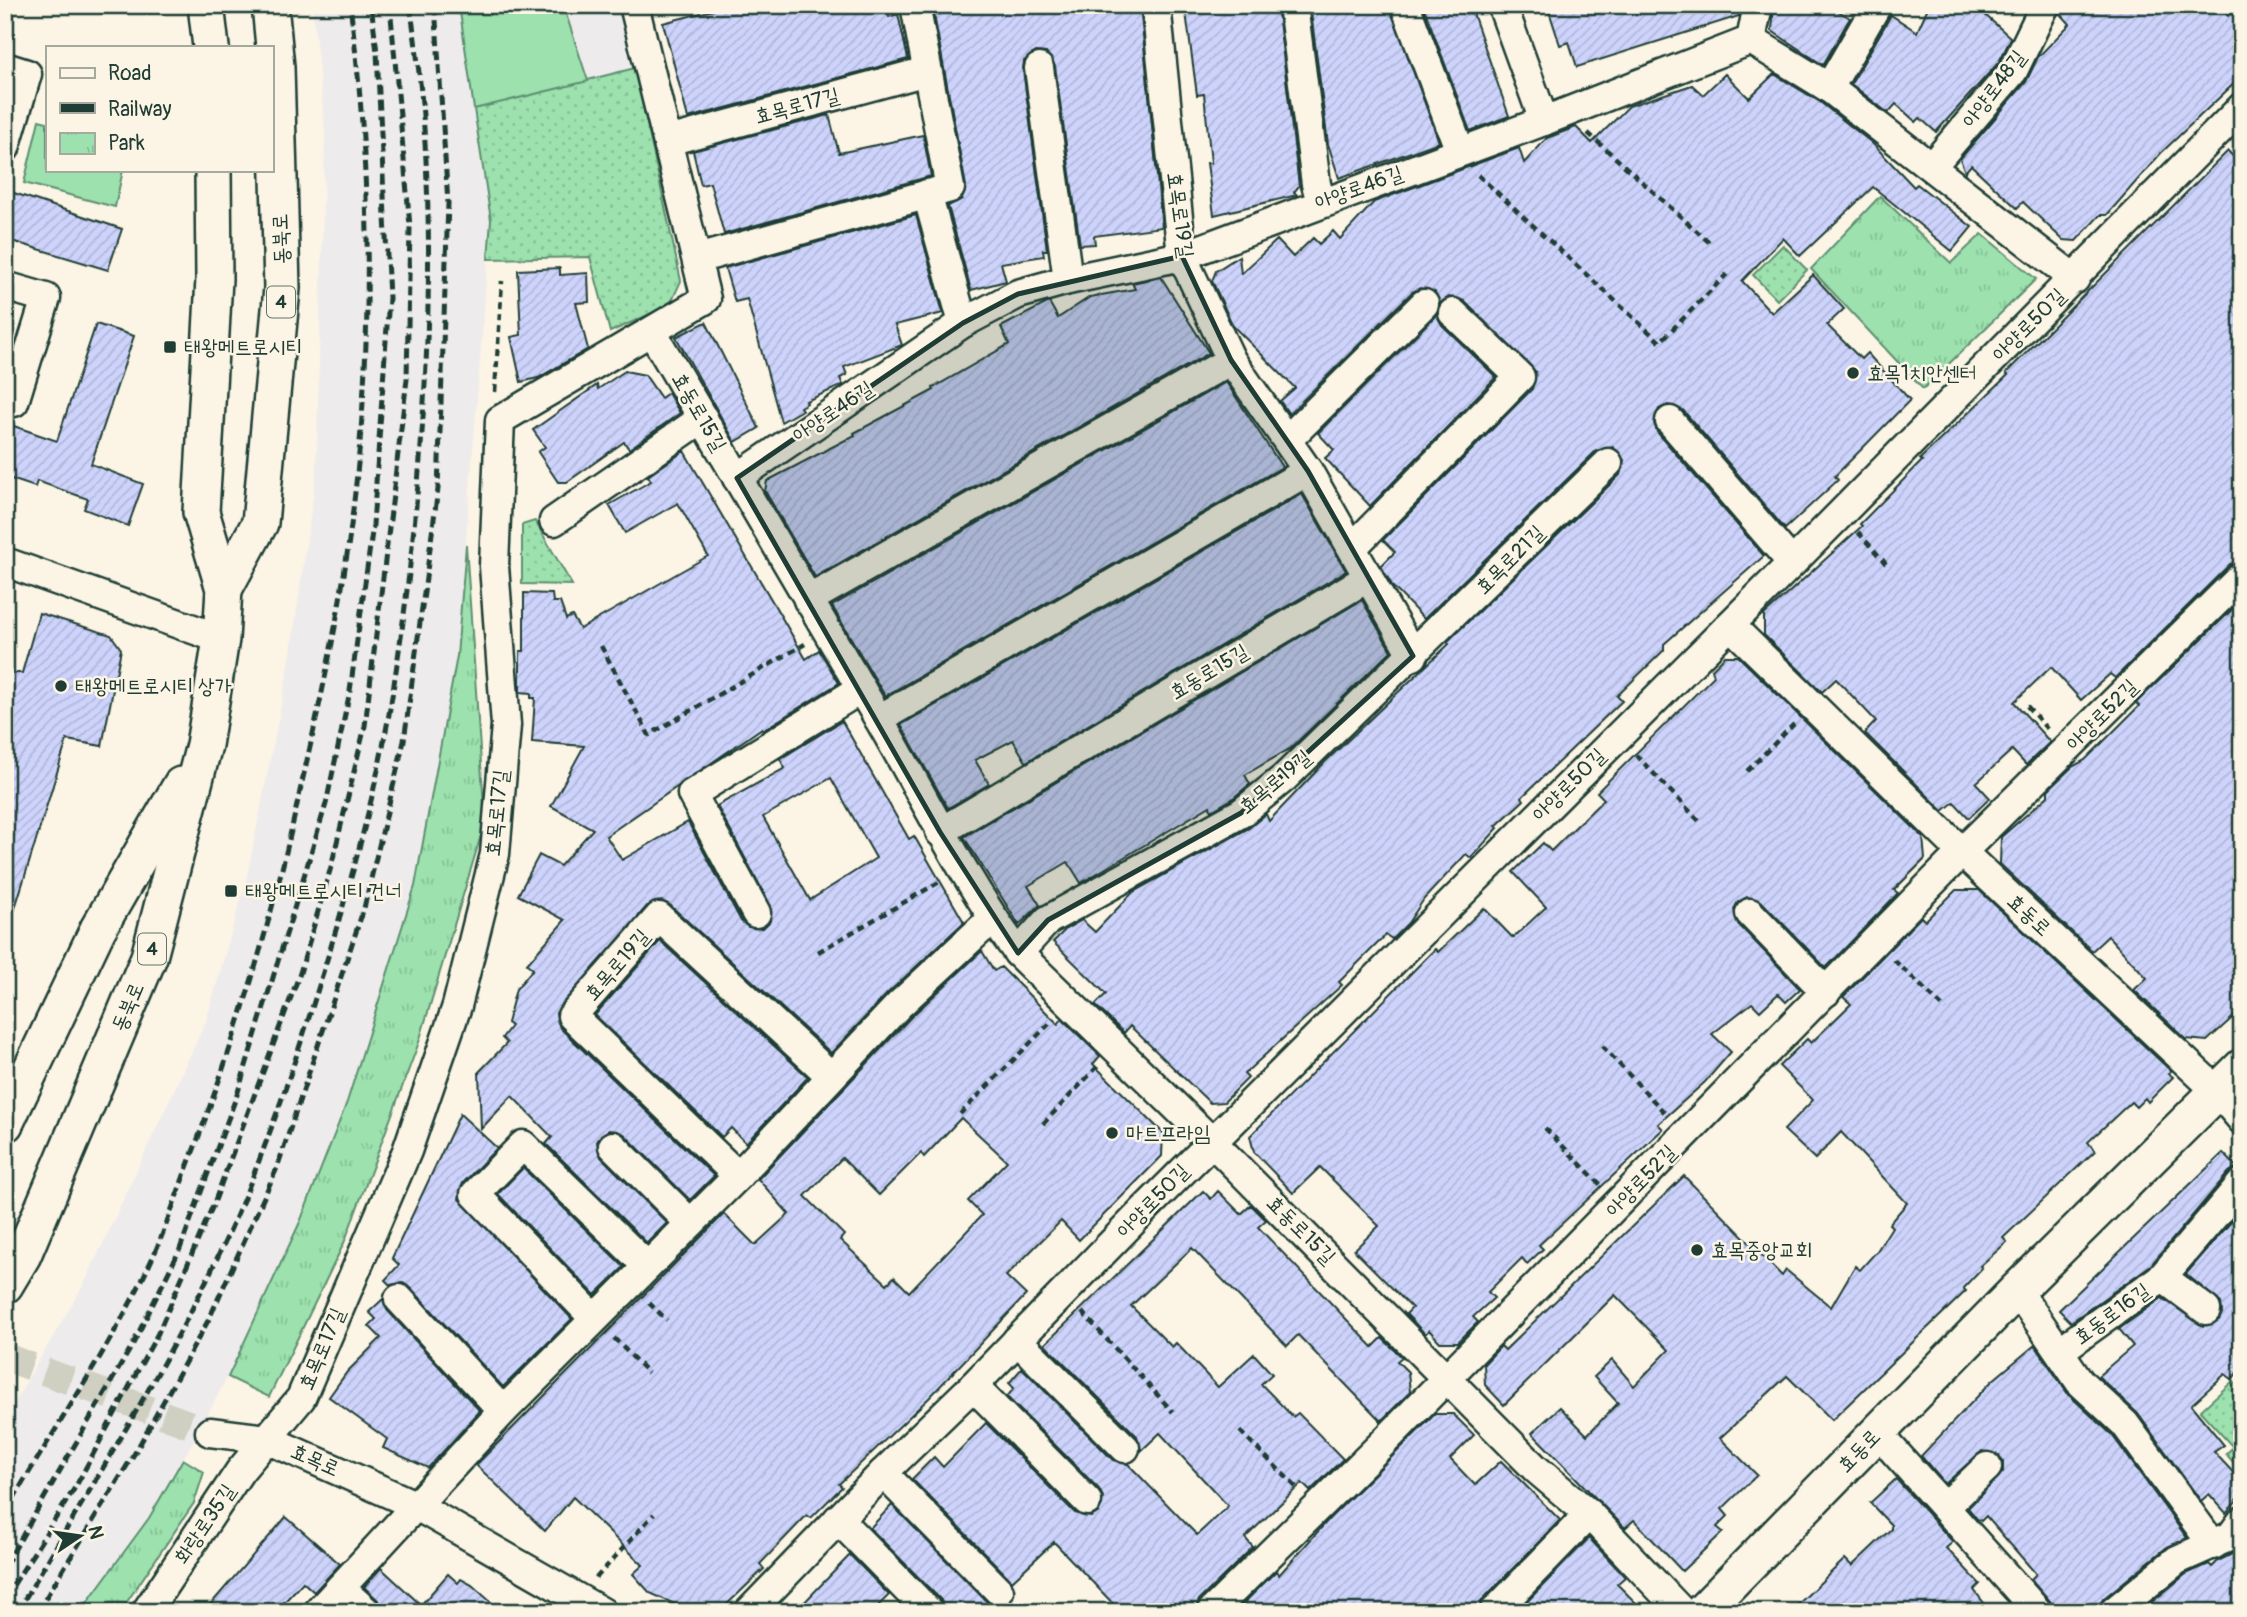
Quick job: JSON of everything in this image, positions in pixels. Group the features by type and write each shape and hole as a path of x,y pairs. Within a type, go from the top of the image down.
{"main road":[{"path":"206,5 211,46"},
{"name":"동북로","path":"224,589 260,523 282,288 276,67 270,5"},
{"name":"동북로","path":"5,1285 23,1255 149,957 204,745 220,639 224,589 201,512 214,279 213,172"},
{"path":"5,1124 98,929 204,745"},
{"name":"효동로","path":"1702,1612 2017,1290 2242,1067"}],"street":[{"path":"915,5 927,71 939,191 964,323"},
{"name":"효목로19길","path":"1018,953 1048,920 1241,813 1284,778 1413,656 1308,471 1231,360 1182,256 1156,5"},
{"path":"1293,5 1316,184 1321,202"},
{"path":"1405,5 1457,152"},
{"path":"1502,5 1544,121"},
{"path":"1758,5 1751,40 1829,88 1877,5"},
{"name":"아양로48길","path":"1932,166 2013,71 2045,5"},
{"path":"500,420 706,299 668,141 640,7"},
{"name":"아양로46길","path":"737,478 964,323 1018,295 1068,280 1182,256 1544,121 1751,40"},
{"path":"5,67 27,74 5,148"},
{"path":"1039,68 1068,280"},
{"name":"효목로17길","path":"668,141 927,71"},
{"name":"아양로50길","path":"1829,88 2075,279"},
{"name":"아양로50길","path":"748,1612 883,1472 973,1386 1212,1142 2075,279 2242,107"},
{"path":"698,259 939,191"},
{"path":"5,286 46,298 14,402 5,398"},
{"path":"1288,439 1424,304"},
{"path":"1353,547 1520,377 1453,313"},
{"name":"효동로15길","path":"652,332 861,689 940,832 1018,953 1448,1377 1536,1469 1589,1514 1682,1612"},
{"path":"808,600 1231,360"},
{"path":"554,521 703,418"},
{"name":"효목로17길","path":"267,1439 301,1398 407,1151 457,1006 495,854 506,725 494,566 500,420"},
{"path":"1670,421 1792,563"},
{"name":"효목로21길","path":"1413,656 1608,463"},
{"path":"878,719 1308,471"},
{"path":"5,562 220,639"},
{"name":"아양로52길","path":"1211,1612 1448,1377 1962,852 2242,576"},
{"name":"효동로15길","path":"940,832 1368,577"},
{"path":"1730,625 1962,852"},
{"path":"756,914 692,794 861,689"},
{"name":"효동로","path":"1962,852 2218,1092"},
{"path":"1750,913 1826,992"},
{"name":"효목로19길","path":"738,1176 572,1016 659,916 831,1076"},
{"path":"318,1612 503,1411 689,1222 738,1176 899,1005 981,929 995,921"},
{"path":"2218,1092 2242,1120"},
{"path":"594,1318 475,1194 523,1145 646,1265"},
{"path":"613,1146 689,1222"},
{"name":"효동로16길","path":"2061,1350 2162,1277 2242,1183"},
{"name":"효동로16길","path":"2162,1277 2206,1310"},
{"path":"2017,1290 2061,1350 2080,1382 2125,1424 2232,1536 2177,1560 2113,1612"},
{"path":"399,1299 503,1411"},
{"path":"1017,1340 1125,1448"},
{"path":"973,1386 1087,1501"},
{"name":"효목로","path":"210,1432 267,1439 415,1504 591,1605"},
{"path":"1877,1432 2038,1612"},
{"name":"화랑로35길","path":"146,1612 240,1471 267,1439"},
{"path":"1946,1506 1987,1467"},
{"path":"883,1472 999,1591"},
{"path":"1493,1612 1589,1514"},
{"path":"838,1519 929,1612"},
{"path":"340,1588 367,1612"}],"path":[{"path":"1570,111 1580,126 1710,243"},
{"path":"1457,152 1660,342 1727,274"},
{"path":"500,420 494,396 502,281"},
{"path":"1841,513 1886,564"},
{"path":"601,646 649,736 827,631"},
{"path":"1747,771 1812,706"},
{"path":"1619,736 1701,823"},
{"path":"818,952 963,869"},
{"path":"1875,942 1946,1010"},
{"path":"960,1114 1070,1003"},
{"path":"1602,1046 1685,1135"},
{"path":"1043,1124 1115,1047"},
{"path":"1545,1128 1619,1203"},
{"path":"1065,1293 1173,1412"},
{"path":"594,1318 648,1373"},
{"path":"1240,1431 1317,1508"},
{"path":"591,1605 654,1514"}],"highlighted area":[{"path":"1182,256 1231,360 1308,471 1413,656 1241,813 1048,920 1018,953 940,832 737,478 963,323 1018,294"}],"shaded area":[{"path":"312,5 459,5 491,220 457,656 415,886 347,1102 300,1222 246,1341 200,1429 149,1518 80,1612 5,1612 5,1418 85,1282 206,1021 246,881 289,665 316,475 325,131"},
{"path":"563,5 618,5 635,68 588,81"}],"green space":[{"path":"459,5 563,5 588,81 474,109"},
{"path":"635,68 681,281 670,305 610,332 590,257 488,259 491,220 474,109"},
{"path":"39,120 46,122 46,172 123,172 115,207 24,183"},
{"path":"1880,196 1951,263 1982,234 2036,279 1923,389 1811,269"},
{"path":"1783,245 1807,270 1777,300 1753,275"},
{"path":"535,521 572,585 522,584 522,525"},
{"path":"466,545 485,822 419,1042 344,1243 269,1397 228,1377 300,1222 347,1102 415,886 457,656"},
{"path":"2233,1381 2242,1391 2242,1472 2226,1454 2233,1447 2200,1411"},
{"path":"183,1459 204,1472 194,1503 120,1612 80,1612 149,1518"}],"building":[{"path":"712,5 887,5 889,17 898,14 908,59 688,118 663,23 713,10"},
{"path":"943,5 1140,5 1162,227 1094,236 1095,244 1080,245 1055,66 1046,53 1036,52 1024,61 1023,70 1047,250 1043,250 1044,256 1001,263 1006,281 971,290 948,206 962,199 966,186 934,15 945,12"},
{"path":"1185,5 1277,5 1299,186 1294,192 1297,195 1214,215 1207,163 1211,163 1204,94 1197,95"},
{"path":"1310,5 1389,5 1439,142 1339,178 1328,144"},
{"path":"1423,5 1470,5 1509,116 1470,131"},
{"path":"1547,5 1741,5 1739,16 1577,67 1569,42 1560,45"},
{"path":"1774,5 1828,5 1850,18 1823,65 1772,31"},
{"path":"1929,5 1974,5 2011,38 1999,62 1936,132 1920,118 1916,122 1896,104 1888,113 1851,84 1891,15 1917,32"},
{"path":"2061,5 2217,5 2228,16 2242,5 2242,76 2161,153 2107,215 2100,215 2076,241 2063,240 2023,202 2017,208 1971,165 1965,172 1960,159 2026,82 2038,57 2070,24 2060,13"},
{"path":"1725,74 1749,98 1774,74 1820,102 1872,143 1914,187 1917,184 1972,227 1952,251 1873,187 1800,256 1783,238 1742,281 1772,313 1813,275 1844,309 1827,325 1861,359 1867,353 1910,400 1835,476 1838,480 1785,529 1683,410 1668,405 1659,409 1654,423 1657,432 1764,556 1664,644 1664,650 1617,696 1622,701 1522,797 1524,800 1496,826 1498,828 1471,858 1466,854 1424,899 1408,923 1392,939 1386,935 1339,982 1342,985 1244,1074 1248,1078 1224,1102 1210,1103 1130,1026 1124,1033 1095,1005 1106,994 1053,942 1066,929 1082,920 1095,932 1133,892 1249,828 1266,814 1269,821 1326,761 1620,475 1624,460 1613,447 1596,451 1424,619 1393,587 1381,566 1395,552 1383,540 1532,389 1536,372 1464,301 1449,297 1440,303 1435,292 1420,288 1412,292 1289,414 1280,401 1295,388 1233,326 1212,281 1216,271 1239,256 1241,274 1277,240 1293,257 1313,238 1319,244 1333,231 1340,239 1374,202 1519,148 1524,163 1547,138 1576,127 1592,143 1629,106 1692,85 1703,95"},
{"path":"829,115 839,153 923,135 931,176 724,234 710,183 701,185 693,151"},
{"path":"2228,151 2242,166 2242,279 2233,288 2242,298 2242,560 2230,564 2115,678 2110,674 2081,700 2051,667 2014,702 2050,742 2026,765 2012,750 1976,783 1990,798 1969,818 1954,802 1943,811 1865,733 1876,721 1836,679 1822,692 1764,635 1764,615 1862,526 1860,524 1922,461 1920,459 2008,375 2006,373"},
{"path":"5,190 122,229 108,270 5,239"},
{"path":"916,215 943,313 895,325 902,345 844,367 847,375 840,378 843,385 806,401 807,403 800,407 802,410 781,422 747,299 735,302 725,268"},
{"path":"560,268 560,275 588,273 589,302 576,303 588,349 538,378 521,382 511,337 521,335 518,270"},
{"path":"1161,277 1209,353 815,577 765,491 767,481 855,435 854,433 934,390 933,388 1009,344 1001,327 1049,302 1058,318 1090,297 1135,289 1132,283"},
{"path":"1437,314 1442,325 1496,377 1370,506 1325,458 1334,450 1318,433"},
{"path":"706,322 759,428 735,442 676,337"},
{"path":"96,324 134,336 91,464 143,484 128,526 84,509 88,499 37,481 35,487 5,477 5,423 57,441"},
{"path":"625,371 645,375 661,398 668,393 680,413 629,449 624,442 567,482 558,482 538,452 545,447 533,430 597,385 598,389"},
{"path":"1226,382 1282,467 885,696 832,606"},
{"path":"684,451 806,659 819,650 839,683 763,730 762,728 606,836 622,860 688,822 741,921 748,927 763,928 770,921 771,906 717,806 785,768 780,759 842,721 909,839 914,836 964,922 888,993 831,1053 670,905 662,901 647,906 556,1013 560,1028 714,1176 690,1200 624,1134 609,1130 601,1135 597,1142 601,1157 667,1223 647,1243 546,1144 552,1137 512,1096 481,1129 479,1072 507,1043 502,1038 511,1026 507,1023 516,989 533,969 527,964 565,920 518,895 539,855 560,866 593,829 551,806 584,746 532,742 535,698 531,698 531,693 520,692 520,651 524,651 524,593 552,594 553,602 560,602 566,619 572,616 580,629 708,556 678,503 625,533 609,505 651,481 648,476","holes":["831,778 876,858 810,900 763,817"]},
{"path":"1302,494 1346,571 1026,762 1013,740 975,760 989,784 948,808 901,725"},
{"path":"1362,600 1391,651 1291,748 1245,775 1250,784 1232,799 1211,811 1210,806 1081,883 1068,862 1028,886 1040,905 1019,925 964,837"},
{"path":"2242,600 2242,1009 2207,1041 2186,1039 2134,990 2147,978 2108,936 2092,951 2000,864 2001,837 2048,796 2048,790 2072,767 2085,760 2139,706 2136,703"},
{"path":"39,613 111,635 121,649 102,746 67,740 11,921 5,920 5,673 22,673"},
{"path":"1725,656 1738,656 1923,837 1925,859 1894,890 1898,893 1826,968 1761,901 1747,897 1738,902 1734,909 1738,924 1800,989 1786,1002 1778,994 1760,1011 1752,1003 1712,1034 1731,1052 1705,1082 1658,1124 1663,1129 1539,1245 1543,1249 1527,1264 1522,1258 1488,1292 1494,1298 1473,1317 1478,1322 1458,1342 1440,1342 1429,1330 1425,1334 1406,1314 1412,1308 1354,1250 1379,1226 1320,1167 1293,1193 1254,1152 1250,1136 1435,949 1438,952 1484,908 1513,938 1546,907 1513,872 1543,843 1551,851 1604,799 1597,792 1714,676 1712,669"},
{"path":"1956,890 1979,890 2171,1071 2168,1073 2173,1077 2148,1102 2145,1098 2136,1107 2131,1102 2088,1142 2095,1151 2003,1238 2007,1242 1980,1266 1982,1268 1963,1288 1966,1291 1832,1420 1787,1376 1720,1438 1757,1475 1722,1509 1728,1516 1717,1527 1723,1532 1682,1571 1634,1520 1625,1528 1532,1433 1560,1407 1587,1435 1618,1403 1594,1377 1612,1360 1634,1386 1669,1350 1615,1295 1504,1405 1485,1385 1484,1364 1501,1346 1505,1350 1684,1176 1782,1276 1786,1270 1831,1307 1855,1266 1860,1270 1877,1251 1892,1227 1889,1224 1907,1203 1841,1132 1815,1159 1784,1130 1813,1100 1779,1066 1807,1039 1811,1043 1851,1004 1843,997 1921,917 1925,921"},
{"path":"660,941 808,1077 746,1143 731,1128 722,1137 595,1015"},
{"path":"982,951 994,971 1001,967 1058,1024 1062,1019 1100,1056 1093,1064 1163,1133 1162,1156 1079,1240 1061,1221 1006,1276 1026,1295 929,1398 839,1484 842,1487 811,1518 807,1515 760,1564 764,1569 719,1612 692,1612 650,1593 633,1574 643,1565 573,1497 545,1531 476,1465 724,1214 755,1245 789,1214 758,1179 911,1017","holes":["961,1118 1007,1161 968,1201 982,1215 909,1292 894,1277 887,1284 840,1240 844,1235 805,1196 842,1158 879,1195 921,1153 924,1157"]},
{"path":"460,1114 497,1148 463,1183 459,1199 572,1319 503,1387 411,1288 403,1283 390,1285 385,1280 399,1265 392,1258"},
{"path":"2223,1153 2237,1167 2229,1172 2151,1265 2071,1322 2059,1310"},
{"path":"523,1168 624,1267 595,1295 498,1194"},
{"path":"1203,1191 1211,1199 1218,1191 1241,1214 1251,1205 1266,1220 1258,1227 1373,1347 1382,1338 1402,1357 1397,1361 1408,1372 1410,1392 1381,1421 1298,1335 1287,1346 1192,1248 1131,1306 1172,1347 1176,1343 1218,1387 1254,1354 1272,1374 1261,1384 1293,1417 1298,1413 1343,1459 1310,1491 1302,1483 1245,1538 1253,1547 1199,1600 1195,1612 1121,1612 1054,1542 1012,1581 912,1479 934,1457 943,1467 986,1423 1075,1513 1091,1517 1099,1512 1103,1497 1099,1489 1007,1397 1014,1388 1009,1383 1022,1368 1113,1460 1128,1464 1197,1535 1228,1506 1160,1433 1141,1451 1137,1436 1045,1344"},
{"path":"2242,1209 2242,1368 2232,1379 2225,1374 2191,1405 2224,1445 2214,1452 2242,1482 2242,1494 2226,1513 2209,1494 2201,1501 2138,1414 2098,1376 2133,1346 2119,1329 2162,1298 2203,1326 2219,1320 2222,1313 2221,1303 2186,1274"},
{"path":"383,1299 387,1310 480,1411 428,1468 383,1448 387,1439 329,1397 347,1372 381,1338 369,1326 376,1319 369,1312"},
{"path":"2035,1345 2068,1394 2112,1435 2187,1538 2167,1547 2103,1599 2097,1612 2055,1612 2050,1601 2031,1579 2036,1574 1986,1516 1981,1521 1968,1508 2003,1472 2003,1462 1999,1455 1982,1451 1945,1484 1921,1456 1992,1381"},
{"path":"1435,1414 1453,1414 1474,1435 1450,1459 1475,1485 1501,1461 1560,1520 1482,1600 1478,1612 1235,1612 1276,1571 1279,1575 1330,1518"},
{"path":"1896,1479 1953,1542 1946,1548 1980,1584 1974,1590 1991,1612 1790,1612 1845,1559 1852,1566 1891,1529 1891,1525 1870,1503"},
{"path":"892,1505 989,1604 982,1612 945,1612 941,1600 870,1528"},
{"path":"286,1517 340,1564 314,1592 303,1582 275,1612 204,1612"},
{"path":"1589,1538 1625,1577 1617,1584 1645,1612 1517,1612"},
{"path":"2234,1553 2242,1559 2242,1612 2140,1612 2186,1574 2209,1564 2212,1567"},
{"path":"850,1555 889,1595 872,1612 795,1612"},
{"path":"381,1568 421,1605 448,1574 458,1583 461,1579 472,1585 502,1612 383,1612 378,1600 364,1587"}],"tunnel":[{"path":"5,1357 210,1432"}],"railway":[{"path":"5,1513 119,1324 157,1248 236,1030 289,840 339,605 359,456 367,306 367,230 364,155 350,5"},
{"path":"5,1566 133,1344 180,1249 238,1092 326,804 350,691 373,525 389,298 377,52 371,5"},
{"path":"5,1598 76,1486 158,1333 214,1203 300,973 331,867 365,726 407,379 410,226 390,5"},
{"path":"17,1612 157,1374 232,1226 265,1146 302,1038 368,812 386,731 402,629 416,507 425,391 428,280 426,170 418,60 410,5"},
{"path":"37,1612 136,1451 209,1319 277,1168 364,908 404,741 438,489 448,203 435,5"}],"place":[{"name":"태왕메트로시티","path":"170,347"},
{"name":"효목1치안센터","path":"1853,373"},
{"name":"태왕메트로시티 상가","path":"61,686"},
{"name":"태왕메트로시티 건너","path":"231,891"},
{"name":"마트프라임","path":"1112,1133"},
{"name":"효목중앙교회","path":"1697,1250"}]}
